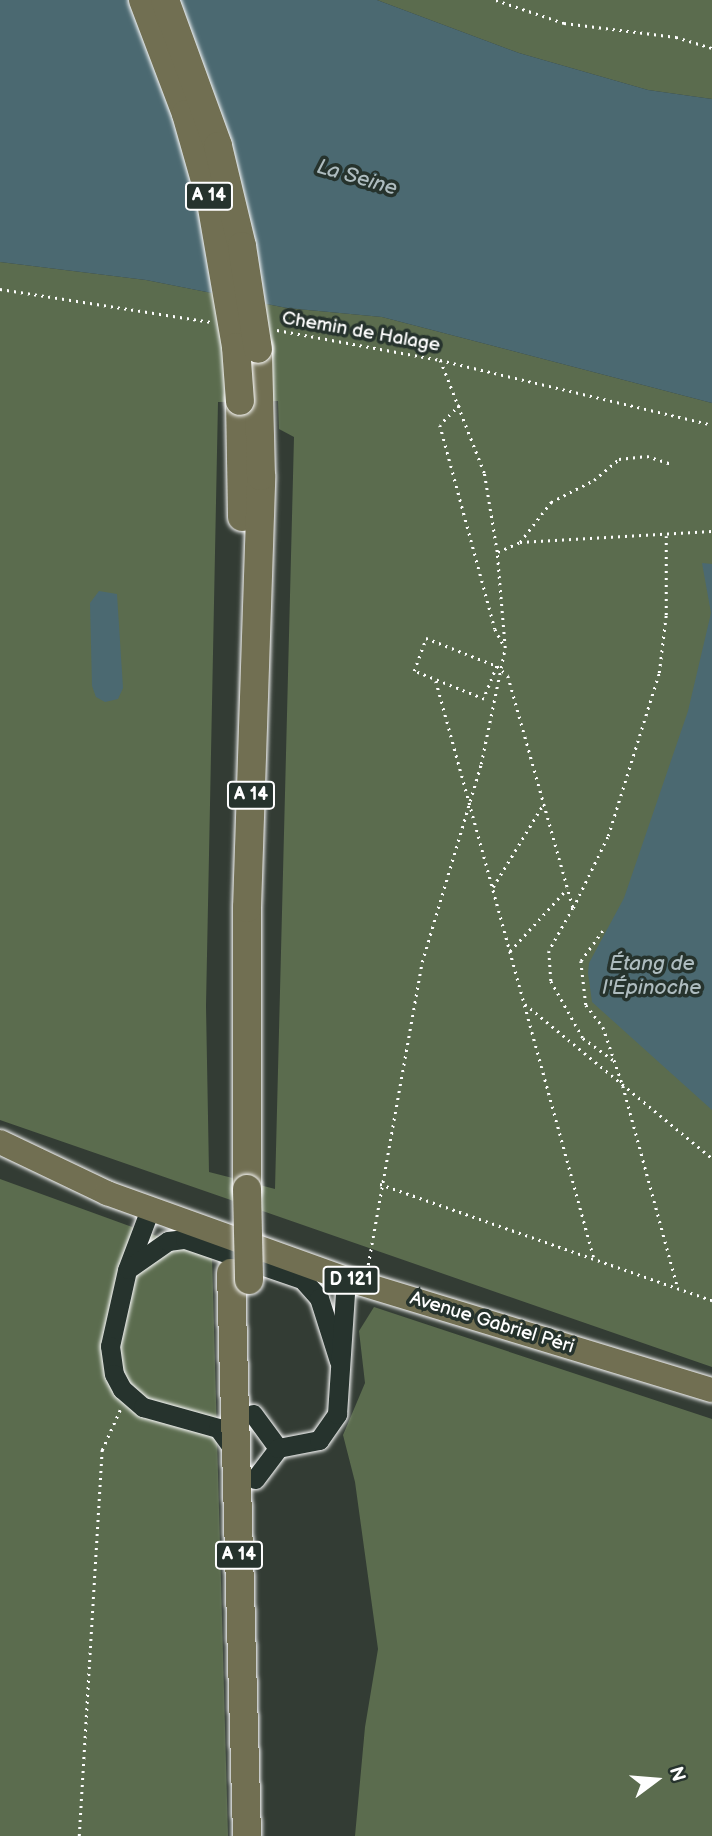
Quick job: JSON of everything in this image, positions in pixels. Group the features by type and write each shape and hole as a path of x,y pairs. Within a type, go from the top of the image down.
{"highway":[{"name":"A 14","path":"143,0 181,101 211,202 236,347 250,401"},
{"name":"A 14","path":"165,0 206,106 231,198 258,349 250,401 242,547 229,910 244,1409 255,1479 265,1836"},
{"name":"A 14","path":"244,1409 236,1454 247,1836"}],"main road":[{"name":"Avenue Gabriel Péri","path":"0,1142 150,1209 712,1390"}],"lane":[{"path":"150,1209 127,1270 110,1346 114,1374 129,1396 143,1407 218,1428 236,1454"},
{"path":"127,1270 168,1241 185,1239 302,1279 319,1298 339,1361"},
{"path":"255,1479 278,1448 319,1440 330,1428 338,1406 339,1361 357,1274"},
{"path":"218,1428 244,1409 278,1448"}],"path":[{"path":"496,0 564,23 676,37 712,48"},
{"path":"513,6 514,0"},
{"path":"0,289 222,323"},
{"name":"Chemin de Halage","path":"276,330 440,360 712,425"},
{"path":"357,1274 380,1184 422,962 469,803 503,669 505,648 497,552 484,473 460,405 440,360"},
{"path":"460,405 440,425 495,629 505,648"},
{"path":"520,542 551,502 594,480 619,459 640,455 672,464"},
{"path":"497,552 520,542 666,536 712,531"},
{"path":"614,1061 583,1038 551,981 549,951 608,836 659,673 666,615 666,536"},
{"path":"497,666 484,699 414,671 426,638 497,666 503,669 573,908"},
{"path":"436,681 594,1258"},
{"path":"492,887 544,803"},
{"path":"509,951 567,889"},
{"path":"603,931 581,961 586,1004 598,1015 623,1086 678,1289"},
{"path":"525,1004 712,1158"},
{"path":"380,1184 712,1300"},
{"path":"79,1836 102,1451 111,1424 129,1396"}],"green space":[{"path":"377,0 712,0 712,99 648,90 519,53"},
{"path":"0,262 146,280 287,308 382,317 712,403 712,1367 0,1120","holes":["278,401 279,429 294,437 275,1189 209,1172 206,1006 218,402"]},
{"path":"0,1179 212,1256 228,1836 0,1836"},
{"path":"374,1307 712,1419 712,1836 355,1836 365,1727 378,1649 355,1482 343,1435 365,1383 359,1331"}],"water":[{"name":"La Seine","path":"0,0 377,0 519,53 648,90 712,99 712,403 382,317 287,308 146,280 0,262"},
{"name":"Étang de l'Épinoche","path":"702,563 712,564 712,1110 592,1002 588,973 589,963 624,898 688,711 711,613"},
{"path":"99,591 117,594 123,688 118,699 105,702 96,697 92,686 90,603"}]}
